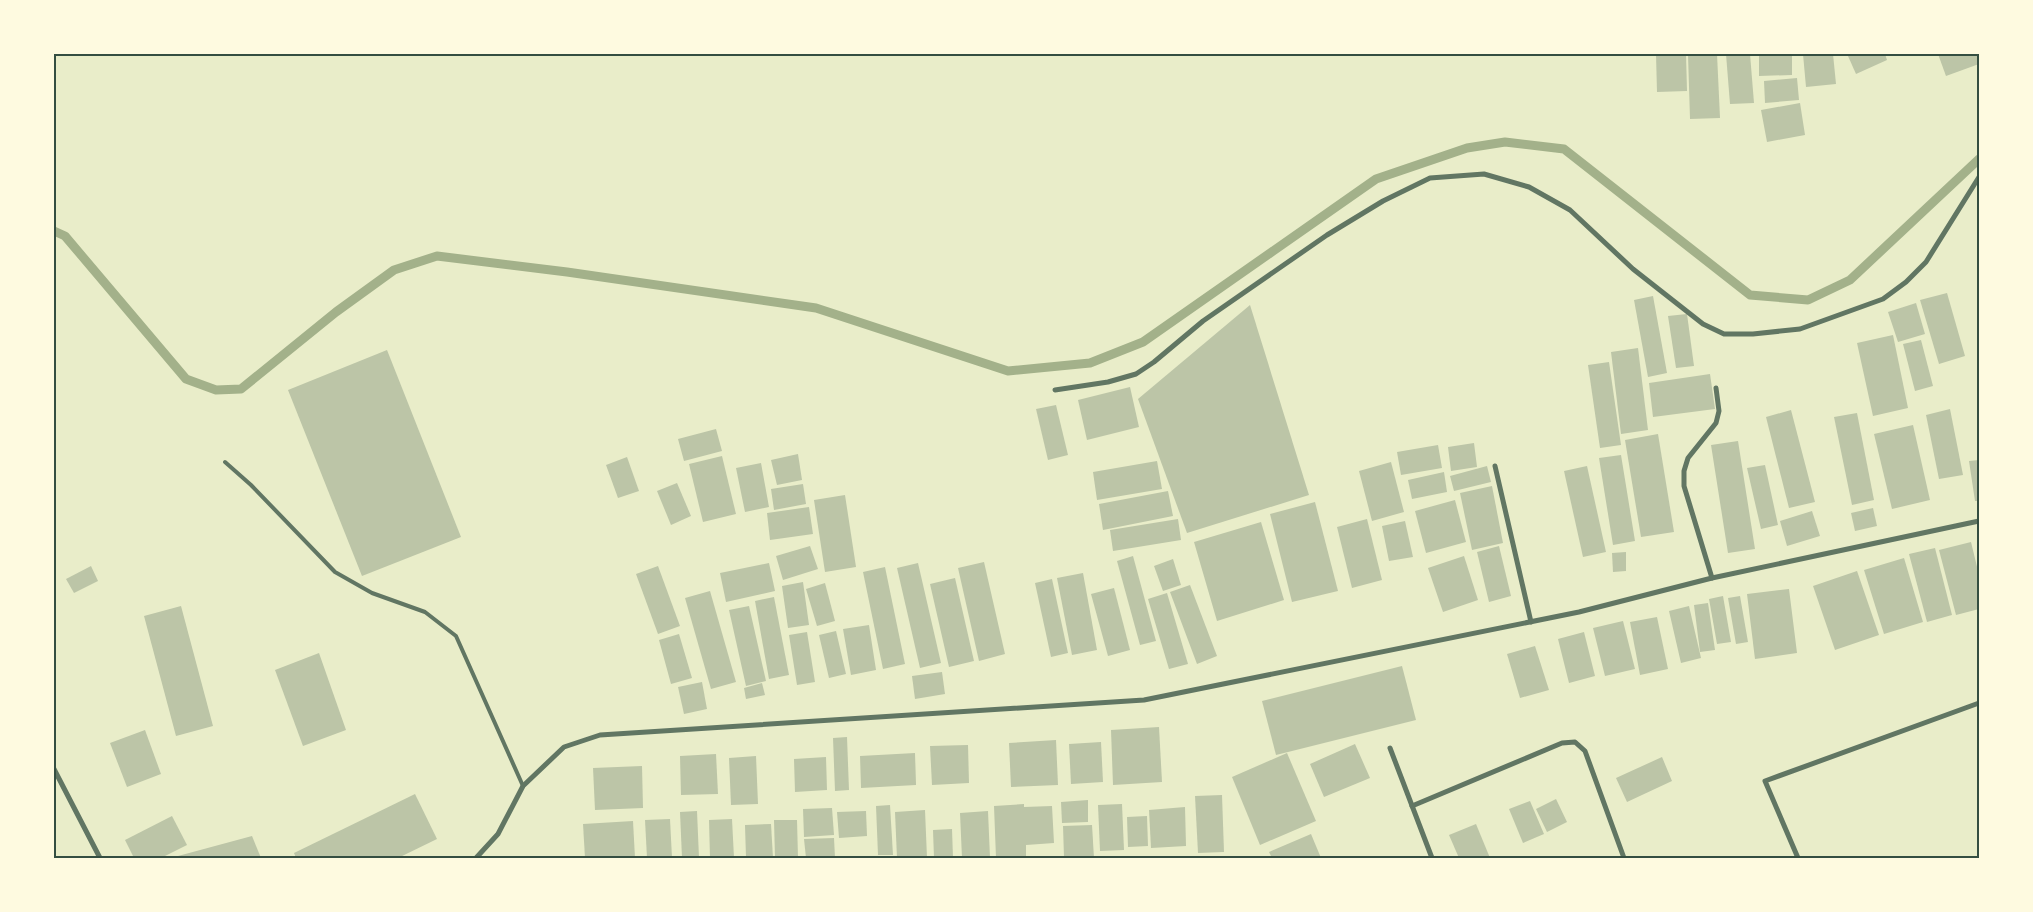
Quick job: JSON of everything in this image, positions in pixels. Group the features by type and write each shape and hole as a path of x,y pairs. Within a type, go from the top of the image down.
{"street":[{"path":"1055,390 1108,382 1136,374 1154,362 1203,321 1319,240 1383,201 1430,178 1484,174 1529,187 1570,210 1633,269 1703,324 1724,334 1753,334 1800,329 1882,299 1906,282 1926,262 1979,177"},
{"path":"1712,578 1684,486 1684,471 1688,458 1716,423 1719,411 1716,388"},
{"path":"1495,466 1531,622"},
{"path":"476,858 498,834 523,786 564,747 600,735 1144,700 1579,612 1712,578 1979,521"},
{"path":"1798,858 1765,780 1979,703"},
{"path":"1412,806 1562,743 1575,742 1585,751 1624,858"},
{"path":"1390,748 1432,858"},
{"path":"54,769 100,858"}],"lane":[{"path":"225,462 251,485 335,572 372,592 425,612 456,636 523,786"}],"building":[{"path":"1656,54 1686,54 1687,91 1657,92"},
{"path":"1688,54 1717,54 1720,118 1690,119"},
{"path":"1726,54 1750,54 1754,103 1730,104"},
{"path":"1759,54 1792,54 1792,75 1759,76"},
{"path":"1803,54 1833,54 1836,84 1806,87"},
{"path":"1853,54 1885,54 1887,60 1856,74 1848,56"},
{"path":"1938,54 1979,54 1979,64 1946,76"},
{"path":"1797,78 1799,100 1765,103 1764,81"},
{"path":"1800,103 1805,135 1767,142 1761,110"},
{"path":"1947,293 1965,356 1939,364 1920,300"},
{"path":"1653,296 1667,373 1648,377 1634,300"},
{"path":"1916,303 1925,334 1898,342 1888,312"},
{"path":"1250,305 1309,495 1187,533 1138,399"},
{"path":"1687,314 1694,366 1676,368 1668,316"},
{"path":"1893,335 1908,408 1873,416 1857,343"},
{"path":"1921,340 1933,386 1915,391 1903,344"},
{"path":"1638,348 1648,430 1621,434 1611,352"},
{"path":"387,350 461,537 362,576 288,390"},
{"path":"1609,362 1621,445 1600,448 1588,365"},
{"path":"1710,374 1715,409 1653,417 1649,383"},
{"path":"1130,387 1139,427 1087,440 1078,400"},
{"path":"1056,405 1068,455 1048,460 1036,409"},
{"path":"1950,409 1963,475 1939,479 1926,415"},
{"path":"1791,410 1815,502 1789,508 1766,417"},
{"path":"1857,413 1874,500 1852,505 1834,417"},
{"path":"1913,425 1930,500 1892,509 1874,434"},
{"path":"716,429 722,451 684,461 678,439"},
{"path":"1658,434 1674,532 1641,537 1625,440"},
{"path":"1738,441 1755,549 1728,553 1711,445"},
{"path":"1474,443 1477,467 1451,471 1448,447"},
{"path":"1438,445 1442,468 1401,475 1397,452"},
{"path":"798,454 802,480 777,485 771,460"},
{"path":"1621,455 1635,541 1613,545 1599,458"},
{"path":"722,456 736,514 703,522 689,464"},
{"path":"627,457 639,491 618,498 606,465"},
{"path":"1979,460 1979,501 1975,501 1969,461"},
{"path":"1157,461 1162,489 1097,500 1093,472"},
{"path":"1391,462 1404,512 1372,521 1359,471"},
{"path":"761,463 769,507 745,512 736,468"},
{"path":"1765,465 1778,525 1761,529 1747,468"},
{"path":"1487,466 1491,482 1454,491 1450,476"},
{"path":"1587,466 1606,552 1583,557 1564,471"},
{"path":"1444,472 1447,492 1412,499 1408,480"},
{"path":"677,483 691,516 671,525 657,491"},
{"path":"803,484 806,504 774,510 771,489"},
{"path":"1492,486 1503,543 1472,550 1460,493"},
{"path":"1168,491 1173,516 1103,530 1099,504"},
{"path":"845,495 856,567 825,572 814,500"},
{"path":"1455,500 1466,542 1426,553 1415,511"},
{"path":"1315,502 1338,591 1292,602 1270,514"},
{"path":"809,507 813,534 770,540 767,513"},
{"path":"1873,508 1877,526 1855,531 1851,513"},
{"path":"1812,511 1820,536 1787,546 1780,521"},
{"path":"1178,519 1181,540 1113,551 1110,530"},
{"path":"1367,519 1382,580 1352,588 1337,527"},
{"path":"1405,521 1413,557 1389,561 1382,526"},
{"path":"1261,522 1284,600 1217,621 1194,542"},
{"path":"1971,542 1979,575 1979,609 1956,615 1939,550"},
{"path":"810,546 818,569 783,580 776,556"},
{"path":"1499,546 1511,596 1489,602 1477,552"},
{"path":"1935,548 1952,615 1927,622 1909,554"},
{"path":"1626,552 1626,571 1613,572 1612,553"},
{"path":"1133,556 1156,641 1140,645 1117,561"},
{"path":"1464,556 1478,600 1443,612 1428,568"},
{"path":"1904,558 1923,622 1884,634 1864,570"},
{"path":"1173,559 1181,585 1163,591 1154,566"},
{"path":"984,562 1005,654 979,661 958,568"},
{"path":"769,563 775,591 726,602 720,573"},
{"path":"918,563 941,663 920,668 897,568"},
{"path":"91,566 98,581 74,593 66,579"},
{"path":"658,566 680,626 658,634 636,574"},
{"path":"885,567 905,664 883,669 863,572"},
{"path":"1857,571 1879,635 1835,650 1813,586"},
{"path":"1083,573 1097,650 1072,655 1057,578"},
{"path":"955,578 974,661 949,667 930,584"},
{"path":"1052,579 1068,653 1051,657 1035,583"},
{"path":"803,582 809,625 788,628 782,586"},
{"path":"825,583 835,621 817,626 806,589"},
{"path":"1190,585 1217,656 1197,664 1170,592"},
{"path":"1114,588 1130,650 1108,656 1091,594"},
{"path":"1789,589 1797,653 1755,659 1747,594"},
{"path":"710,591 736,682 711,689 685,598"},
{"path":"1167,593 1188,664 1169,669 1148,599"},
{"path":"1723,596 1731,642 1717,644 1709,599"},
{"path":"1740,596 1748,642 1736,644 1728,598"},
{"path":"774,597 789,675 769,679 755,601"},
{"path":"1708,603 1715,650 1700,652 1694,605"},
{"path":"181,606 213,726 176,736 144,616"},
{"path":"749,606 766,681 746,686 729,610"},
{"path":"1689,606 1701,658 1681,663 1669,611"},
{"path":"1657,617 1668,669 1640,675 1630,622"},
{"path":"1623,621 1635,669 1605,676 1593,628"},
{"path":"869,625 876,670 851,675 843,629"},
{"path":"836,631 846,674 829,678 819,635"},
{"path":"807,632 815,682 797,685 789,635"},
{"path":"1584,632 1595,676 1569,683 1558,639"},
{"path":"679,634 692,678 671,684 659,640"},
{"path":"1535,646 1549,690 1520,698 1507,654"},
{"path":"319,653 346,730 303,746 275,670"},
{"path":"1402,666 1416,720 1276,755 1262,701"},
{"path":"942,672 945,694 915,699 912,676"},
{"path":"702,682 707,709 684,714 678,687"},
{"path":"762,683 765,695 746,699 744,688"},
{"path":"1159,727 1162,782 1113,785 1111,730"},
{"path":"145,730 161,774 127,787 110,743"},
{"path":"847,737 849,790 835,791 833,738"},
{"path":"1056,740 1058,785 1011,787 1009,743"},
{"path":"1101,742 1103,782 1071,784 1069,744"},
{"path":"1355,744 1370,778 1324,797 1310,764"},
{"path":"968,745 969,783 932,785 930,746"},
{"path":"915,753 916,785 861,788 860,756"},
{"path":"1287,753 1316,821 1260,845 1232,777"},
{"path":"716,754 718,794 681,795 680,756"},
{"path":"756,756 758,804 731,805 729,758"},
{"path":"826,757 827,790 795,792 794,759"},
{"path":"1662,757 1672,781 1627,802 1616,778"},
{"path":"642,766 643,808 595,810 593,768"},
{"path":"415,794 437,839 398,858 296,858 294,853"},
{"path":"1222,795 1224,852 1198,853 1195,796"},
{"path":"1556,799 1567,822 1547,832 1536,809"},
{"path":"1088,800 1088,822 1062,823 1061,802"},
{"path":"1530,801 1544,834 1523,843 1509,809"},
{"path":"1024,804 1024,807 1052,806 1054,843 1026,845 1026,858 996,858 994,806"},
{"path":"1122,804 1124,850 1100,851 1098,805"},
{"path":"890,805 893,855 878,855 876,806"},
{"path":"1185,807 1186,846 1151,848 1149,810"},
{"path":"832,808 834,835 804,837 803,809"},
{"path":"925,810 927,858 897,858 895,812"},
{"path":"697,811 699,858 682,858 680,812"},
{"path":"866,811 867,836 839,838 837,812"},
{"path":"988,811 990,858 962,858 960,813"},
{"path":"172,816 187,845 161,858 134,858 125,840"},
{"path":"1147,816 1148,846 1128,847 1127,817"},
{"path":"670,819 672,858 647,858 645,820"},
{"path":"732,819 734,858 710,858 709,820"},
{"path":"774,820 797,820 798,858 775,858"},
{"path":"633,821 635,858 585,858 583,824"},
{"path":"771,824 773,858 746,858 745,825"},
{"path":"1476,824 1490,858 1459,858 1449,835"},
{"path":"1092,825 1094,858 1064,858 1063,826"},
{"path":"952,829 953,858 934,858 933,830"},
{"path":"1311,834 1321,858 1272,858 1269,852"},
{"path":"252,836 261,858 179,858 178,856"},
{"path":"834,838 835,858 806,858 804,839"}],"waterway":[{"path":"54,231 65,236 186,379 216,390 241,389 336,312 394,270 437,256 567,272 816,308 1008,371 1090,363 1143,342 1376,179 1467,148 1505,142 1564,149 1750,295 1808,300 1850,280 1979,159"}]}
